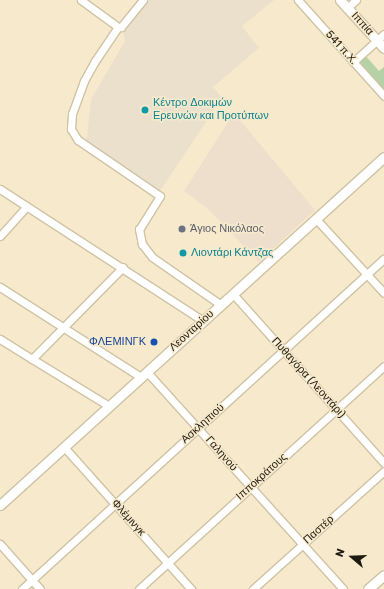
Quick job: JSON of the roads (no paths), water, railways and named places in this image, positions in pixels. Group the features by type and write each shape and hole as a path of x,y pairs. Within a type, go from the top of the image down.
{"street":[{"path":"143,0 121,27 118,26 95,61 84,82 72,114 71,126 73,133 78,140 160,196 139,229 142,244 152,257 221,305"},
{"name":"541 π.Χ.","path":"298,0 384,96"},
{"name":"Ιππία","path":"340,0 384,48"},
{"path":"347,8 356,0"},
{"path":"84,1 118,26"},
{"path":"353,62 384,34"},
{"name":"Λεονταρίου","path":"0,505 384,157"},
{"path":"0,189 123,267 203,321"},
{"path":"0,236 27,206"},
{"path":"316,218 384,293"},
{"name":"Ασκληπιού","path":"22,589 384,259"},
{"path":"32,359 123,267"},
{"name":"Γαληνού","path":"0,287 64,328 144,375 199,428 344,589"},
{"name":"Πυθαγόρα (Λεοντάρι)","path":"233,294 384,463"},
{"path":"0,339 109,406"},
{"name":"Ιπποκράτους","path":"139,589 384,366"},
{"name":"Φλέμινγκ","path":"64,447 191,589"},
{"name":"Παστέρ","path":"253,589 384,471"},
{"path":"0,544 40,589"},
{"path":"368,589 384,575"}],"place":[{"name":"Κέντρο Δοκιμών Ερευνών και Προτύπων","path":"145,110"},
{"name":"Άγιος Νικόλαος","path":"182,229"},
{"name":"Λιοντάρι Κάντζας","path":"183,253"},
{"name":"ΦΛΕΜΙΝΓΚ","path":"154,342"}]}
